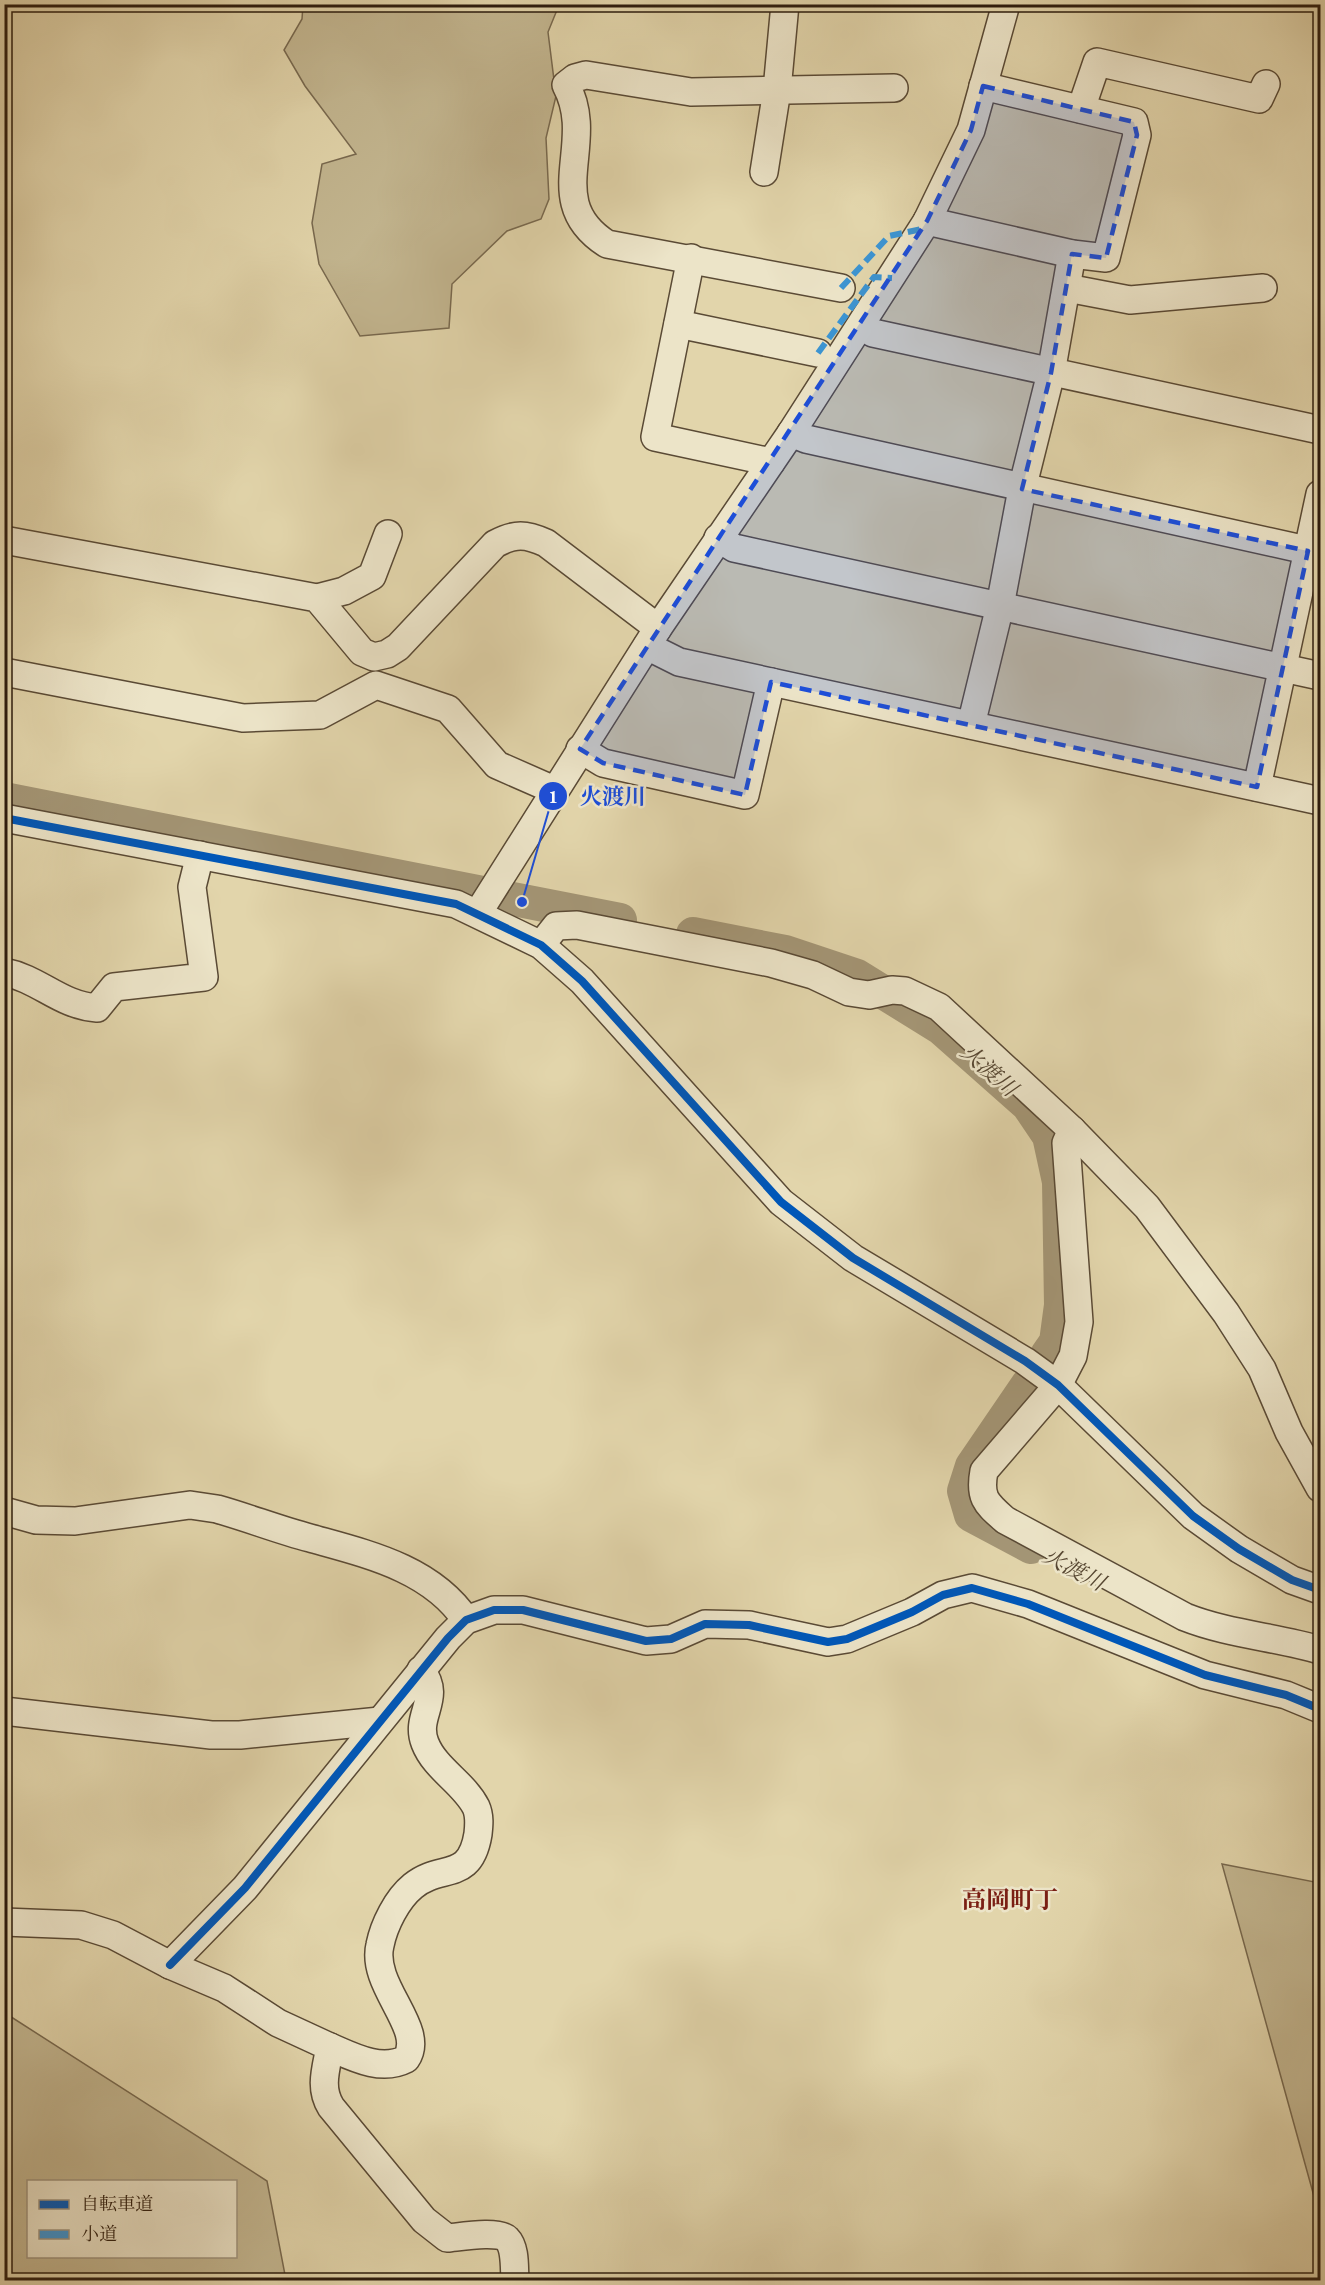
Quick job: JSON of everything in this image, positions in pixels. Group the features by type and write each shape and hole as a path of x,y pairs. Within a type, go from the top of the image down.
{"street":[{"path":"764,172 777,90 784,4"},
{"path":"485,900 652,637 862,326 927,221 970,130 1006,4"},
{"path":"1081,109 1097,62 1259,99 1266,84"},
{"path":"841,288 691,258 606,244 592,235 578,217 572,198 578,124 574,100 566,85 575,78 586,75 692,92 894,87"},
{"path":"927,221 1072,254 1106,258 1137,135 1134,122 983,86"},
{"path":"971,725 1000,606 1022,489 1051,373 1072,254"},
{"path":"691,258 655,437 771,462"},
{"path":"1067,288 1130,300 1263,288"},
{"path":"678,324 818,353"},
{"path":"862,326 873,333 1320,430"},
{"path":"791,433 806,440 1314,552"},
{"path":"1257,787 1282,668 1314,552 1320,494"},
{"path":"4,540 317,598 344,591 372,576 388,534"},
{"path":"317,598 362,652 374,657 387,654 398,647 495,544 511,535 528,535 546,543 679,662 1320,801"},
{"path":"718,538 734,548 1320,676"},
{"path":"4,672 243,718 320,715 376,685 448,709 497,765 554,790"},
{"path":"580,749 603,763 745,795 771,682"},
{"path":"4,818 456,904 485,900 582,981 781,1202 853,1258 979,1332 1058,1385 1192,1516 1239,1549 1292,1580 1320,1590"},
{"path":"4,972 20,975 77,1006 97,1008 114,987 204,977 192,887 200,855"},
{"path":"541,945 556,926 577,925 771,963 813,975 849,992 905,991 939,1006 1072,1130 1148,1207 1226,1313 1262,1369 1289,1432 1320,1488"},
{"path":"1072,1130 1066,1143 1078,1322 1072,1356 1058,1385 984,1472 981,1487 986,1504 1005,1520 1185,1617 1211,1628 1284,1639 1320,1650"},
{"path":"4,1511 36,1520 75,1521 190,1504 218,1509 381,1558 441,1590 453,1600 466,1620"},
{"path":"170,1965 245,1888 421,1670 466,1620 494,1610 523,1610 646,1641 671,1639 705,1624 749,1625 828,1642 847,1639 912,1612 944,1595 972,1588 1028,1604 1205,1675 1286,1695 1320,1709"},
{"path":"4,1922 81,1926 113,1935 170,1965 224,1988 278,2023 330,2047 369,2062 383,2064 406,2059 410,2054 408,2032 400,2011 383,1983 378,1967 379,1947 384,1931 412,1886 423,1880 460,1869 470,1860 476,1844 480,1821 477,1808 432,1756 425,1744 424,1718 431,1696 430,1682 421,1670"},
{"path":"4,1711 211,1735 331,1728 380,1721"},
{"path":"330,2047 323,2086 324,2096 331,2107 424,2220 447,2238 498,2235 507,2239 512,2249 515,2280"}],"highlighted area":[{"path":"983,86 1134,122 1137,135 1106,258 1072,254 1051,373 1022,489 1308,551 1257,787 771,682 745,795 603,763 580,749 927,221 971,130"}],"shaded area":[{"path":"303,5 559,5 548,32 556,96 546,138 549,199 541,219 507,231 452,284 449,328 360,336 319,264 312,223 322,164 356,154 305,86 284,50 302,19"},
{"path":"1222,1864 1320,1883 1320,2218"},
{"path":"5,2013 267,2181 286,2280 5,2280"}],"waterway":[{"name":"火渡川","path":"4,799 620,920"},
{"name":"火渡川","path":"693,934 785,952 857,976 941,1028 1028,1105 1049,1136 1059,1182 1061,1305 1056,1342 1047,1355"},
{"name":"火渡川","path":"1028,1384 972,1466 964,1491 971,1515 1031,1547"}],"marked path":[{"path":"841,288 889,236 922,229"},
{"path":"818,353 874,277 892,278"}],"cycle path":[{"path":"4,818 456,904 541,945 582,981 781,1202 853,1258 1025,1361 1058,1385 1193,1516 1239,1549 1292,1580 1320,1590"},
{"path":"170,1965 245,1888 448,1638 466,1620 494,1610 523,1610 646,1641 671,1639 705,1624 749,1625 828,1642 847,1639 912,1612 943,1595 972,1588 1028,1604 1205,1675 1286,1695 1320,1709"}],"place":[{"name":"火渡川","path":"522,902"}],"district":[{"name":"高岡町丁","path":"1010,1899"}]}
